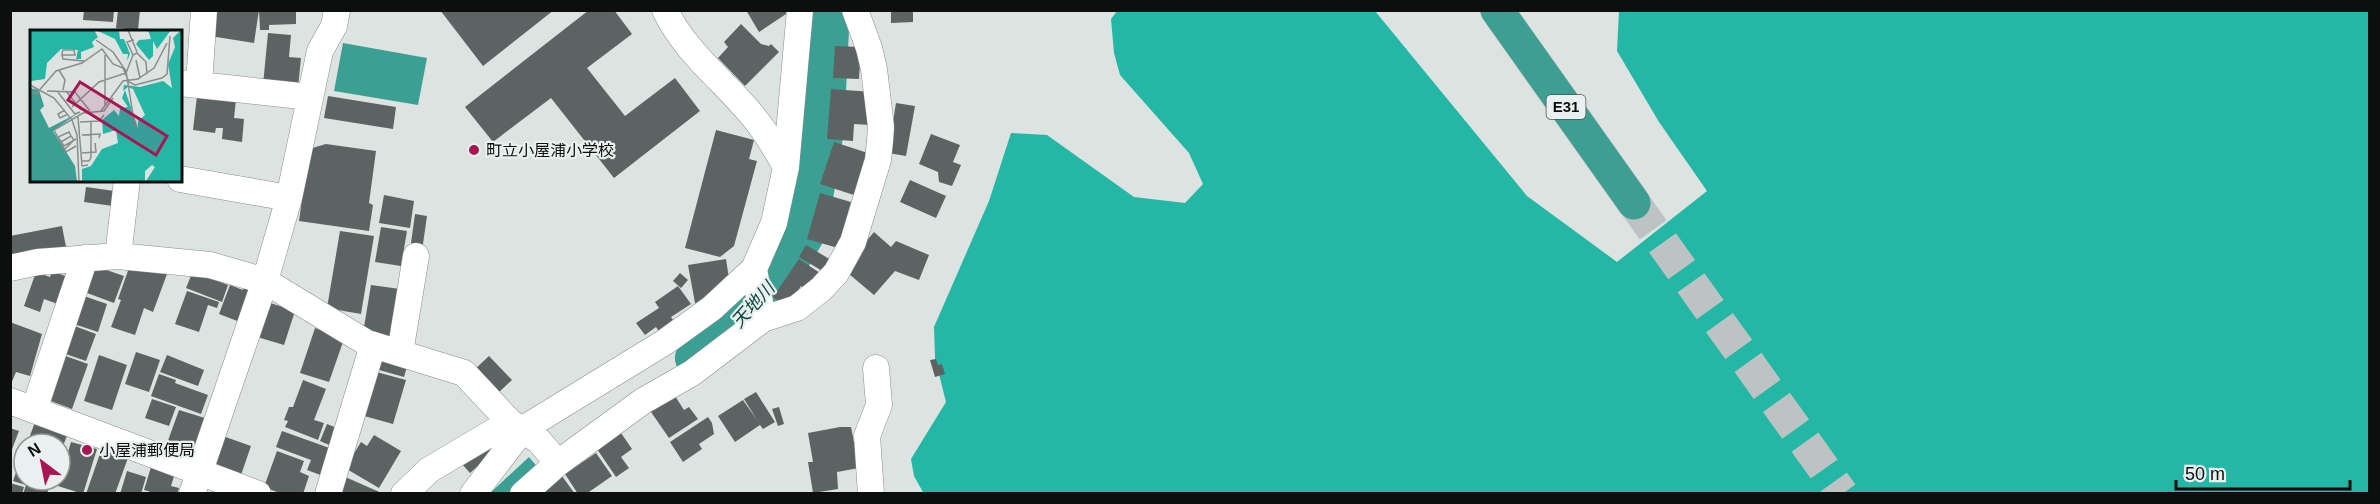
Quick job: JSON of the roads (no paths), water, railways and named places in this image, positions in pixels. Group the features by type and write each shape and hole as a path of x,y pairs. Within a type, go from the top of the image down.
{"highway":[{"name":"E31","path":"1497,10 1634,203"}],"street":[{"path":"204,10 190,84 310,97"},
{"path":"196,483 265,281 289,198 320,51 334,26 337,10"},
{"path":"665,10 671,24 698,60 759,123 786,167"},
{"path":"763,319 755,275 774,223 786,167 800,10"},
{"path":"523,494 558,463 643,401 692,373 763,319 797,308 821,290 836,273 854,242 878,160 881,128 869,48 855,10"},
{"path":"182,178 289,198"},
{"path":"118,256 127,182"},
{"path":"10,268 38,262 118,256 210,265 265,281 373,345 464,373 558,463"},
{"path":"400,352 416,256"},
{"path":"85,258 22,406 196,483 258,494"},
{"path":"404,494 429,470 524,431 665,342 755,275"},
{"path":"328,494 373,345"},
{"path":"871,494 867,436 879,405 876,368"},
{"path":"473,494 524,431"}],"waterway":[{"name":"天地川","path":"696,358 720,342 774,284 807,228 823,130 829,10"}],"tunnel":[{"path":"1634,203 1842,494"}],"place":[{"name":"町立小屋浦小学校","path":"474,150"},
{"name":"小屋浦郵便局","path":"87,450"}]}
